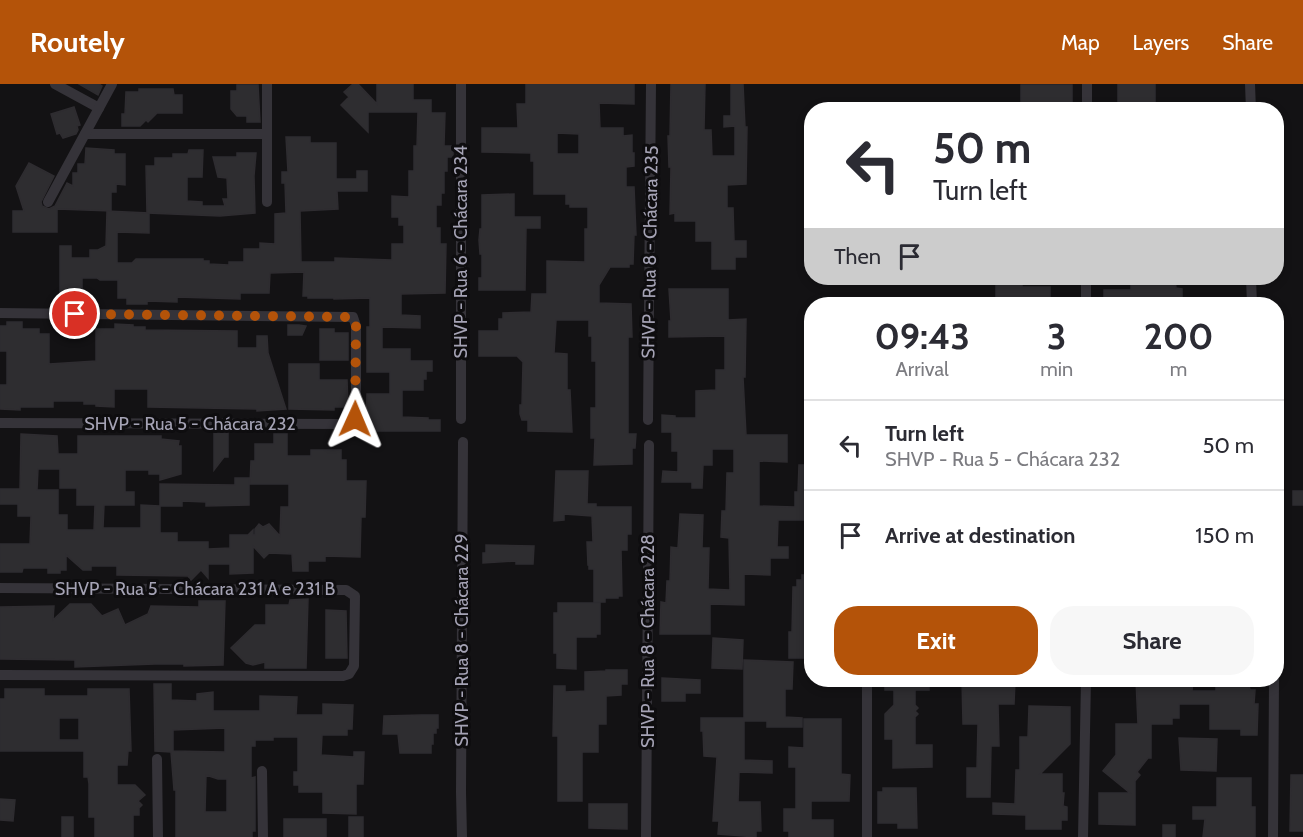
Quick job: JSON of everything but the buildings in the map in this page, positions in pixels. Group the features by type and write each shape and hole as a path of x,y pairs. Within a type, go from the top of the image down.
{"street":[{"path":"55,84 99,108"},
{"path":"48,202 112,84"},
{"path":"267,84 267,202"},
{"name":"SHVP - Rua 6 - Chácara 234","path":"461,84 461,419"},
{"name":"SHVP - Rua 8 - Chácara 235","path":"648,420 651,84"},
{"path":"1087,84 1087,102"},
{"path":"1250,84 1251,102"},
{"path":"85,134 267,134"},
{"name":"SHVP - Rua 5 - Chácara 232","path":"0,313 353,317 356,326 356,411 355,419 345,424 0,423"},
{"name":"SHVP - Rua 8 - Chácara 229","path":"462,837 463,442"},
{"name":"SHVP - Rua 8 - Chácara 228","path":"646,837 649,445"},
{"name":"SHVP - Rua 5 - Chácara 231 A e 231 B","path":"0,588 346,590 353,592 355,596 355,608 354,666 349,674 343,676 0,675"},
{"path":"867,687 867,837"},
{"path":"1083,837 1086,687"},
{"path":"1273,837 1274,687"},
{"path":"157,759 158,837"},
{"path":"262,771 263,837"}],"route":[{"path":"75,314 353,317 356,326 355,419"}]}
